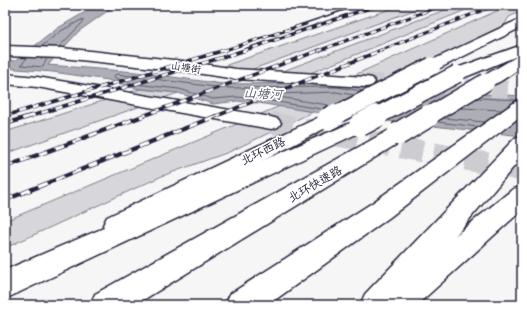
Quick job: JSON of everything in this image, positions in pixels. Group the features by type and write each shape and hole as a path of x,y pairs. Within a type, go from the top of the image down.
{"main road":[{"name":"北环西路","path":"5,284 190,187 328,120 432,66 520,23"},
{"path":"5,284 360,125 457,74 522,49"},
{"name":"山塘街","path":"5,51 62,53 183,66 236,74 366,82"},
{"name":"北环快速路","path":"106,305 329,176 522,60"},
{"path":"5,78 37,82 271,123"},
{"path":"241,305 381,210 522,106"},
{"path":"376,305 522,143"},
{"path":"394,305 522,196"}],"lane":[{"path":"183,66 369,5"}],"shaded area":[{"path":"402,5 428,5 245,72 215,69"},
{"path":"458,5 478,5 303,76 275,74"},
{"path":"510,5 522,5 522,11 509,17 503,27 389,79 350,77"},
{"path":"140,89 178,93 5,154 5,132"},
{"path":"280,106 313,112 229,152 162,176 5,248 5,221"}],"water":[{"name":"山塘河","path":"97,5 116,5 79,31 48,65 136,72 223,84 337,83 362,87 522,96 522,136 326,114 258,103 237,101 213,104 178,93 134,88 108,80 53,72 5,68 5,60 15,61 58,28"}],"tunnel":[{"path":"366,82 522,90"},
{"path":"271,123 522,170"}],"railway":[{"path":"246,50 379,5"},
{"path":"318,51 443,5"},
{"path":"379,51 496,5"},
{"path":"222,51 306,24"},
{"path":"5,116 225,50"},
{"path":"28,117 246,50"},
{"path":"140,117 320,50"},
{"path":"214,117 382,50"},
{"path":"5,124 31,116"},
{"path":"5,167 143,116"},
{"path":"5,200 216,116"}]}
